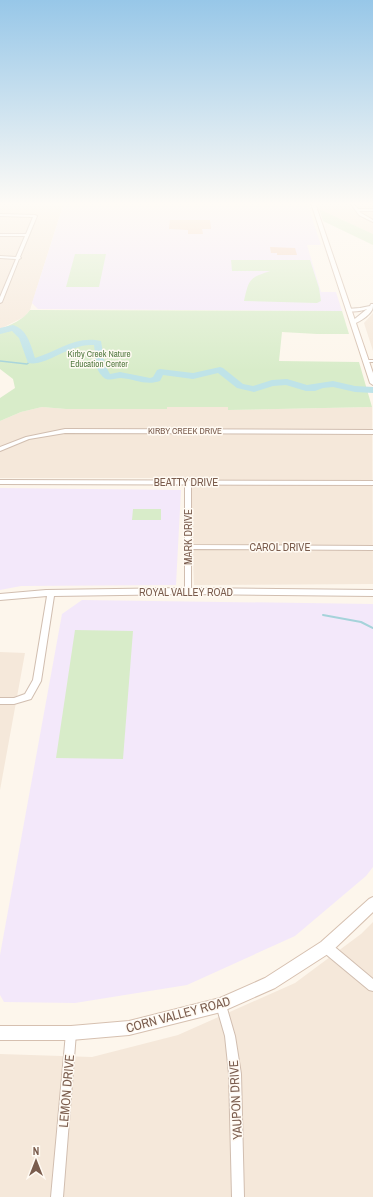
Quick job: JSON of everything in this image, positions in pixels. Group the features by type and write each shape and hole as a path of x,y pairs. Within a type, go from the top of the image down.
{"main road":[{"path":"332,259 373,383"},
{"name":"CORN VALLEY ROAD","path":"0,1033 71,1033 129,1028 221,1005 270,983 326,947 373,904"}],"street":[{"path":"0,302 3,292 19,259"},
{"path":"349,310 360,310 372,306"},
{"path":"353,323 369,311 372,306"},
{"path":"366,361 373,361"},
{"name":"KIRBY CREEK DRIVE","path":"0,449 28,438 65,431 373,432"},
{"name":"BEATTY DRIVE","path":"0,482 373,483"},
{"name":"MARK DRIVE","path":"188,482 188,591"},
{"name":"CAROL DRIVE","path":"188,546 373,548"},
{"name":"ROYAL VALLEY ROAD","path":"0,597 51,593 188,591 373,593"},
{"path":"0,701 14,701 28,697 37,681 51,593"},
{"path":"326,947 373,986"},
{"name":"YAUPON DRIVE","path":"221,1005 230,1036 236,1074 238,1197"},
{"name":"LEMON DRIVE","path":"57,1197 71,1033"}],"shaded area":[{"path":"0,259 46,259 30,310 24,317 0,329"},
{"path":"46,259 311,259 321,292 336,292 342,311 38,309 32,303"},
{"path":"373,313 373,351 364,323"},
{"path":"42,407 66,409 167,409 167,407 228,407 229,410 372,407 373,584 194,585 190,478 0,478 0,421 21,412"},
{"path":"0,488 181,490 176,585 21,586 0,590"},
{"path":"82,600 373,604 373,867 366,876 295,936 187,985 75,1003 4,1002 0,995 0,955 62,614"},
{"path":"0,652 25,653 0,790"},
{"path":"373,922 373,1197 0,1197 0,1054 92,1057 178,1035 295,983 361,934"}],"green space":[{"path":"74,259 105,259 99,287 66,287"},
{"path":"231,260 310,260 319,288 321,301 317,303 244,301 247,288 251,280 270,271 232,271"},
{"name":"Kirby Creek Nature Education Center","path":"30,310 342,311 349,334 282,332 279,361 359,362 372,407 228,410 228,407 167,407 167,409 66,409 42,407 21,412 0,421 0,398 15,388 13,379 0,369 0,329 20,319"},
{"path":"133,509 161,509 161,520 132,520"},
{"path":"75,630 133,631 123,759 56,758"}],"waterway":[{"path":"0,331 13,328 17,331 25,342 31,361 38,360 78,343 98,343 100,365 108,377 120,375 151,381 157,379 160,372 193,376 220,370 240,386 254,389 272,383 287,382 306,388 315,388 321,385 333,384 355,389 373,390"},
{"path":"0,361 27,364 31,361"},
{"path":"323,615 361,622 373,628"}]}
